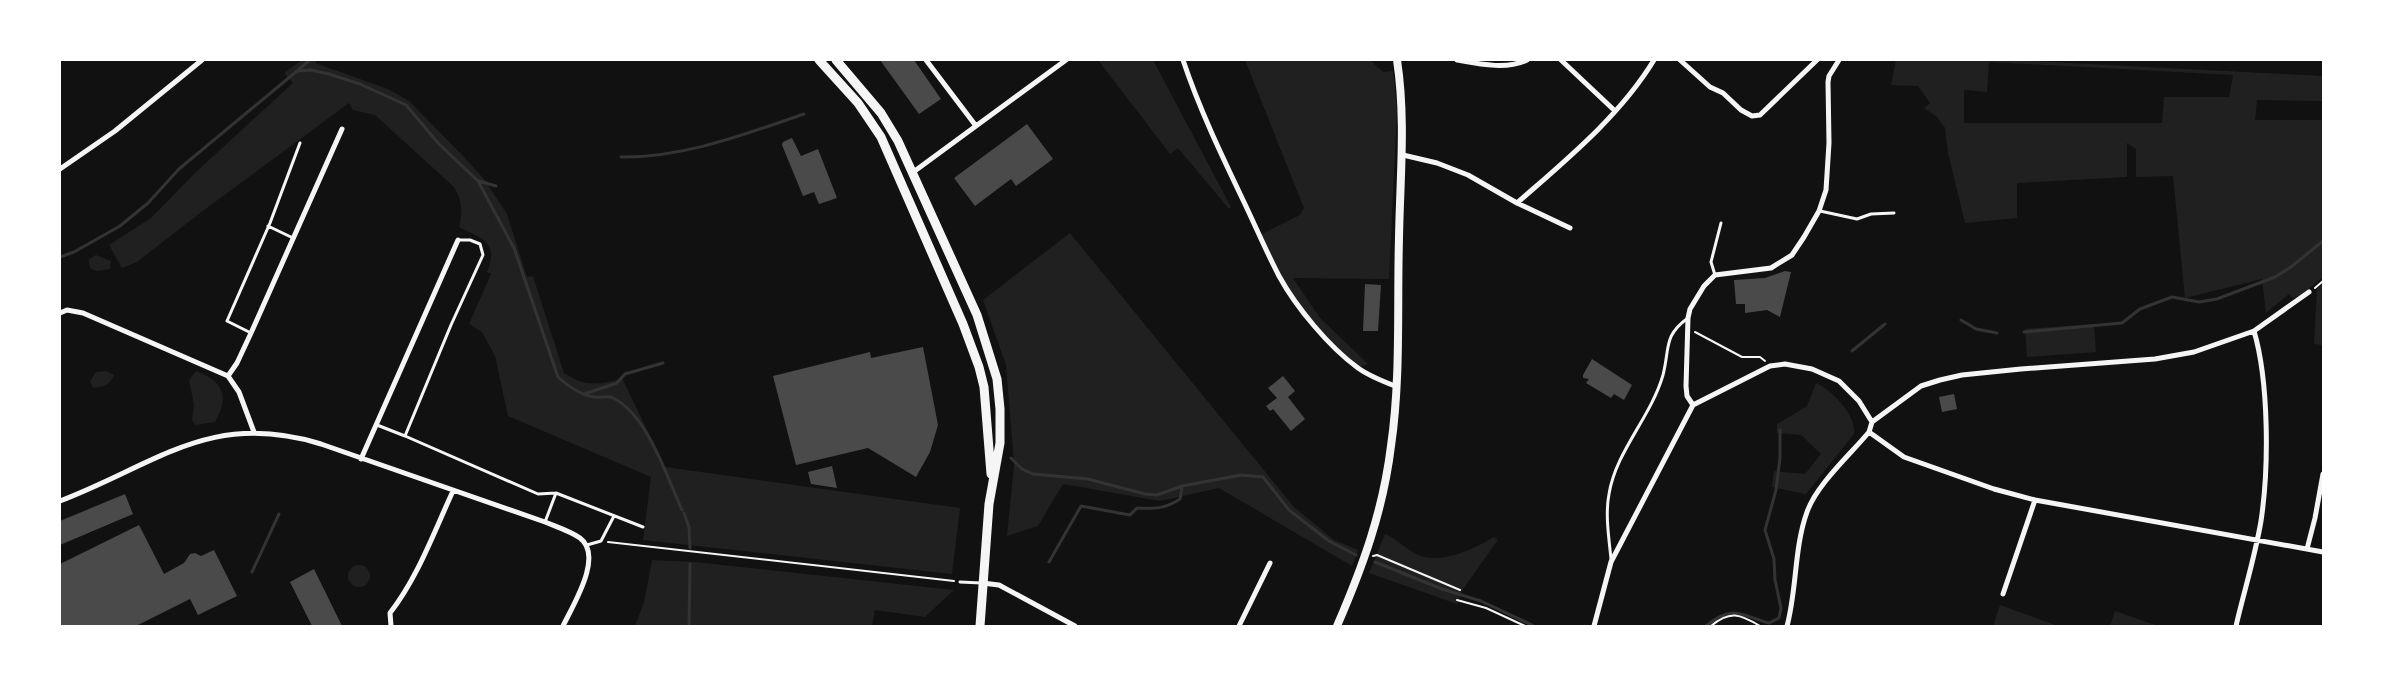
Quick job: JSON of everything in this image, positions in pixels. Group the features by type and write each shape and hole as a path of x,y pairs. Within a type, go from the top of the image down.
{"main road":[{"path":"819,60 858,103 881,137 963,324 984,387 992,484"},
{"path":"836,60 881,113 898,141 977,315 996,380 1000,409 1000,443 992,484 981,583 980,626"}],"street":[{"path":"60,169 118,129 202,60"},
{"path":"926,60 976,126"},
{"path":"912,174 1066,60"},
{"path":"1183,60 1209,128 1280,277 1308,317 1338,351 1358,368 1374,378 1395,386"},
{"path":"1337,626 1367,554 1380,510 1392,444 1402,155 1402,92 1397,60"},
{"path":"1457,60 1490,65 1519,64 1527,60"},
{"path":"1561,60 1614,110"},
{"path":"1517,202 1570,156 1644,76 1654,60"},
{"path":"1680,60 1710,88 1723,94 1741,110 1752,116 1760,115 1817,60"},
{"path":"1693,405 1687,396 1686,386 1687,328 1690,309 1704,286 1715,275 1771,268 1782,263 1792,255 1819,211 1826,190 1829,143 1828,82 1829,76 1839,60"},
{"path":"228,376 237,364 342,129"},
{"path":"1402,155 1437,163 1468,175 1570,228"},
{"path":"361,459 458,240"},
{"path":"1786,626 1792,606 1801,537 1807,512 1821,489 1869,432 1872,422 1921,386 1940,380 2001,371 2168,357 2223,343 2254,330 2310,292"},
{"path":"60,313 67,310 82,313 228,376 239,392 254,432"},
{"path":"2236,626 2257,541 2264,486 2266,409 2254,330"},
{"path":"1594,626 1611,562 1693,405 1770,366 1800,365 1833,378 1859,401 1872,422"},
{"path":"60,501 181,446 222,435 254,432 286,435 453,490 572,533 587,545 591,555 589,565 563,626"},
{"path":"1869,432 1904,457 1994,489 2035,500 2323,552"},
{"path":"2306,550 2315,518 2323,474"},
{"path":"391,626 390,613 402,598 423,557 453,490"},
{"path":"2003,594 2035,500"},
{"path":"1239,626 1270,563"},
{"path":"981,583 999,585 1075,626"}],"lane":[{"path":"251,333 227,321 268,226 300,143"},
{"path":"1819,211 1857,219 1871,214 1894,213"},
{"path":"1715,275 1710,262 1721,223"},
{"path":"268,226 293,238"},
{"path":"405,436 451,325 484,255 480,244 470,240 458,240"},
{"path":"1611,562 1608,530 1608,494 1618,466 1654,400 1674,327 1688,318"},
{"path":"377,425 538,494 556,492 643,527"},
{"path":"545,522 556,492"},
{"path":"587,545 601,541 614,516"},
{"path":"960,582 981,583"}],"path":[{"path":"2310,292 2323,281"},
{"path":"1687,328 1742,356 1760,357 1770,366"},
{"path":"601,541 960,582"},
{"path":"1367,554 1377,555 1460,590"},
{"path":"1457,600 1486,608 1525,626"},
{"path":"1711,626 1717,620 1734,614 1760,626"}],"shaded area":[{"path":"302,60 318,60 315,63 388,89 409,101 484,179 507,214 527,277 533,276 564,373 579,381 589,383 613,381 621,376 665,467 960,508 952,574 643,540 651,477 508,416 495,356 482,332 469,324 491,274 487,272 491,254 490,248 482,239 459,227 461,206 454,187 375,115 353,110 349,103 137,262 122,268 109,245 151,218 196,172 293,83 284,73"},
{"path":"1098,60 1153,60 1231,207 1229,209 1178,148 1170,154"},
{"path":"1245,60 1370,60 1383,72 1393,71 1397,109 1389,279 1293,278 1320,318 1368,364 1358,368 1322,333 1298,304 1282,280 1260,235 1300,215 1304,208"},
{"path":"1896,60 2011,60 2323,76 2323,101 2257,100 2255,120 2323,120 2323,277 2298,298 2297,296 2293,298 2289,294 2266,313 2262,279 2185,298 2173,176 2136,177 2136,149 2127,143 2127,177 2017,183 2017,218 1965,223 1948,153 1945,128 1937,117 1924,108 1930,103 1918,86 1891,85","holes":["1989,62 2233,75 2229,97 2164,97 2162,123 1964,123 1964,90 1987,92"]},
{"path":"1070,233 1294,507 1334,540 1358,550 1352,566 1219,488 1160,501 1063,484 1038,526 1007,536 1014,465 1006,365 983,300"},
{"path":"96,255 111,261 110,269 97,271 91,269 89,259"},
{"path":"2323,284 2323,345 2314,344 2317,289"},
{"path":"2094,324 2096,352 2027,357 2025,329"},
{"path":"106,371 114,375 110,381 103,386 93,388 90,381 96,372"},
{"path":"196,371 212,380 221,391 223,397 222,404 215,422 195,425 192,420 194,405 189,380"},
{"path":"1816,383 1836,397 1848,412 1852,419 1854,434 1806,494 1772,487 1774,471 1805,474 1821,454 1801,435 1777,433 1777,424 1807,406"},
{"path":"1385,534 1414,553 1427,558 1447,557 1467,551 1494,537 1498,540 1463,589 1457,604 1369,573"},
{"path":"652,560 695,562 954,590 925,617 875,610 872,626 635,626 644,602"},
{"path":"359,565 367,568 370,576 367,584 359,587 351,584 348,576 351,568"},
{"path":"2000,605 2058,626 1993,626"},
{"path":"2115,611 2158,626 2110,626"}],"building":[{"path":"880,60 914,60 941,99 919,114"},
{"path":"1027,124 1053,159 1016,186 1011,179 975,206 954,178"},
{"path":"792,138 801,156 818,149 837,198 819,204 814,192 803,196 782,145 783,142"},
{"path":"1785,271 1791,272 1780,317 1767,310 1745,313 1745,304 1736,304 1734,280 1765,278"},
{"path":"1365,284 1381,285 1378,331 1363,331"},
{"path":"923,347 938,425 930,452 916,477 868,448 796,465 773,376 870,352 871,358"},
{"path":"1592,359 1632,385 1624,400 1614,394 1611,398 1586,383 1589,379 1583,378 1583,375"},
{"path":"1283,376 1295,391 1288,397 1305,419 1291,431 1273,409 1270,411 1266,406 1277,398 1268,388"},
{"path":"1954,394 1957,409 1942,412 1939,397"},
{"path":"832,466 837,488 811,484 808,472"},
{"path":"125,494 133,514 60,545 60,521"},
{"path":"139,525 164,574 184,563 190,554 195,553 201,556 214,550 237,596 198,615 190,599 136,626 60,626 60,564"},
{"path":"314,569 342,626 312,626 290,582"}],"waterway":[{"path":"299,69 310,60"},
{"path":"60,257 74,252 120,226 148,203 179,169 297,71 311,70 360,84 406,105 438,143 478,181 514,248 558,377 579,392 594,397 613,398 625,406 636,418 655,448 682,510"},
{"path":"621,157 668,154 691,149 737,137 804,114"},
{"path":"479,181 496,186"},
{"path":"2024,332 2122,323 2140,309 2172,297 2199,302 2217,299 2275,277 2291,267 2323,241"},
{"path":"1961,320 1976,329 1997,333"},
{"path":"1852,351 1885,324"},
{"path":"584,394 617,383 625,374 663,363"},
{"path":"1706,626 1715,619 1730,613 1737,613 1769,623 1779,618 1781,608 1775,580 1774,559 1765,530 1776,490 1780,458 1780,430"},
{"path":"1011,458 1022,469 1033,474 1088,479 1145,494 1157,495 1182,486 1241,475 1263,477 1289,510 1329,541 1356,555"},
{"path":"1049,562 1081,506 1130,515 1137,508 1159,508 1175,502 1180,499 1182,487"},
{"path":"684,513 689,527 690,548"},
{"path":"252,572 279,514"},
{"path":"1375,562 1442,589 1481,601 1534,626"},
{"path":"689,626 690,564"}]}
